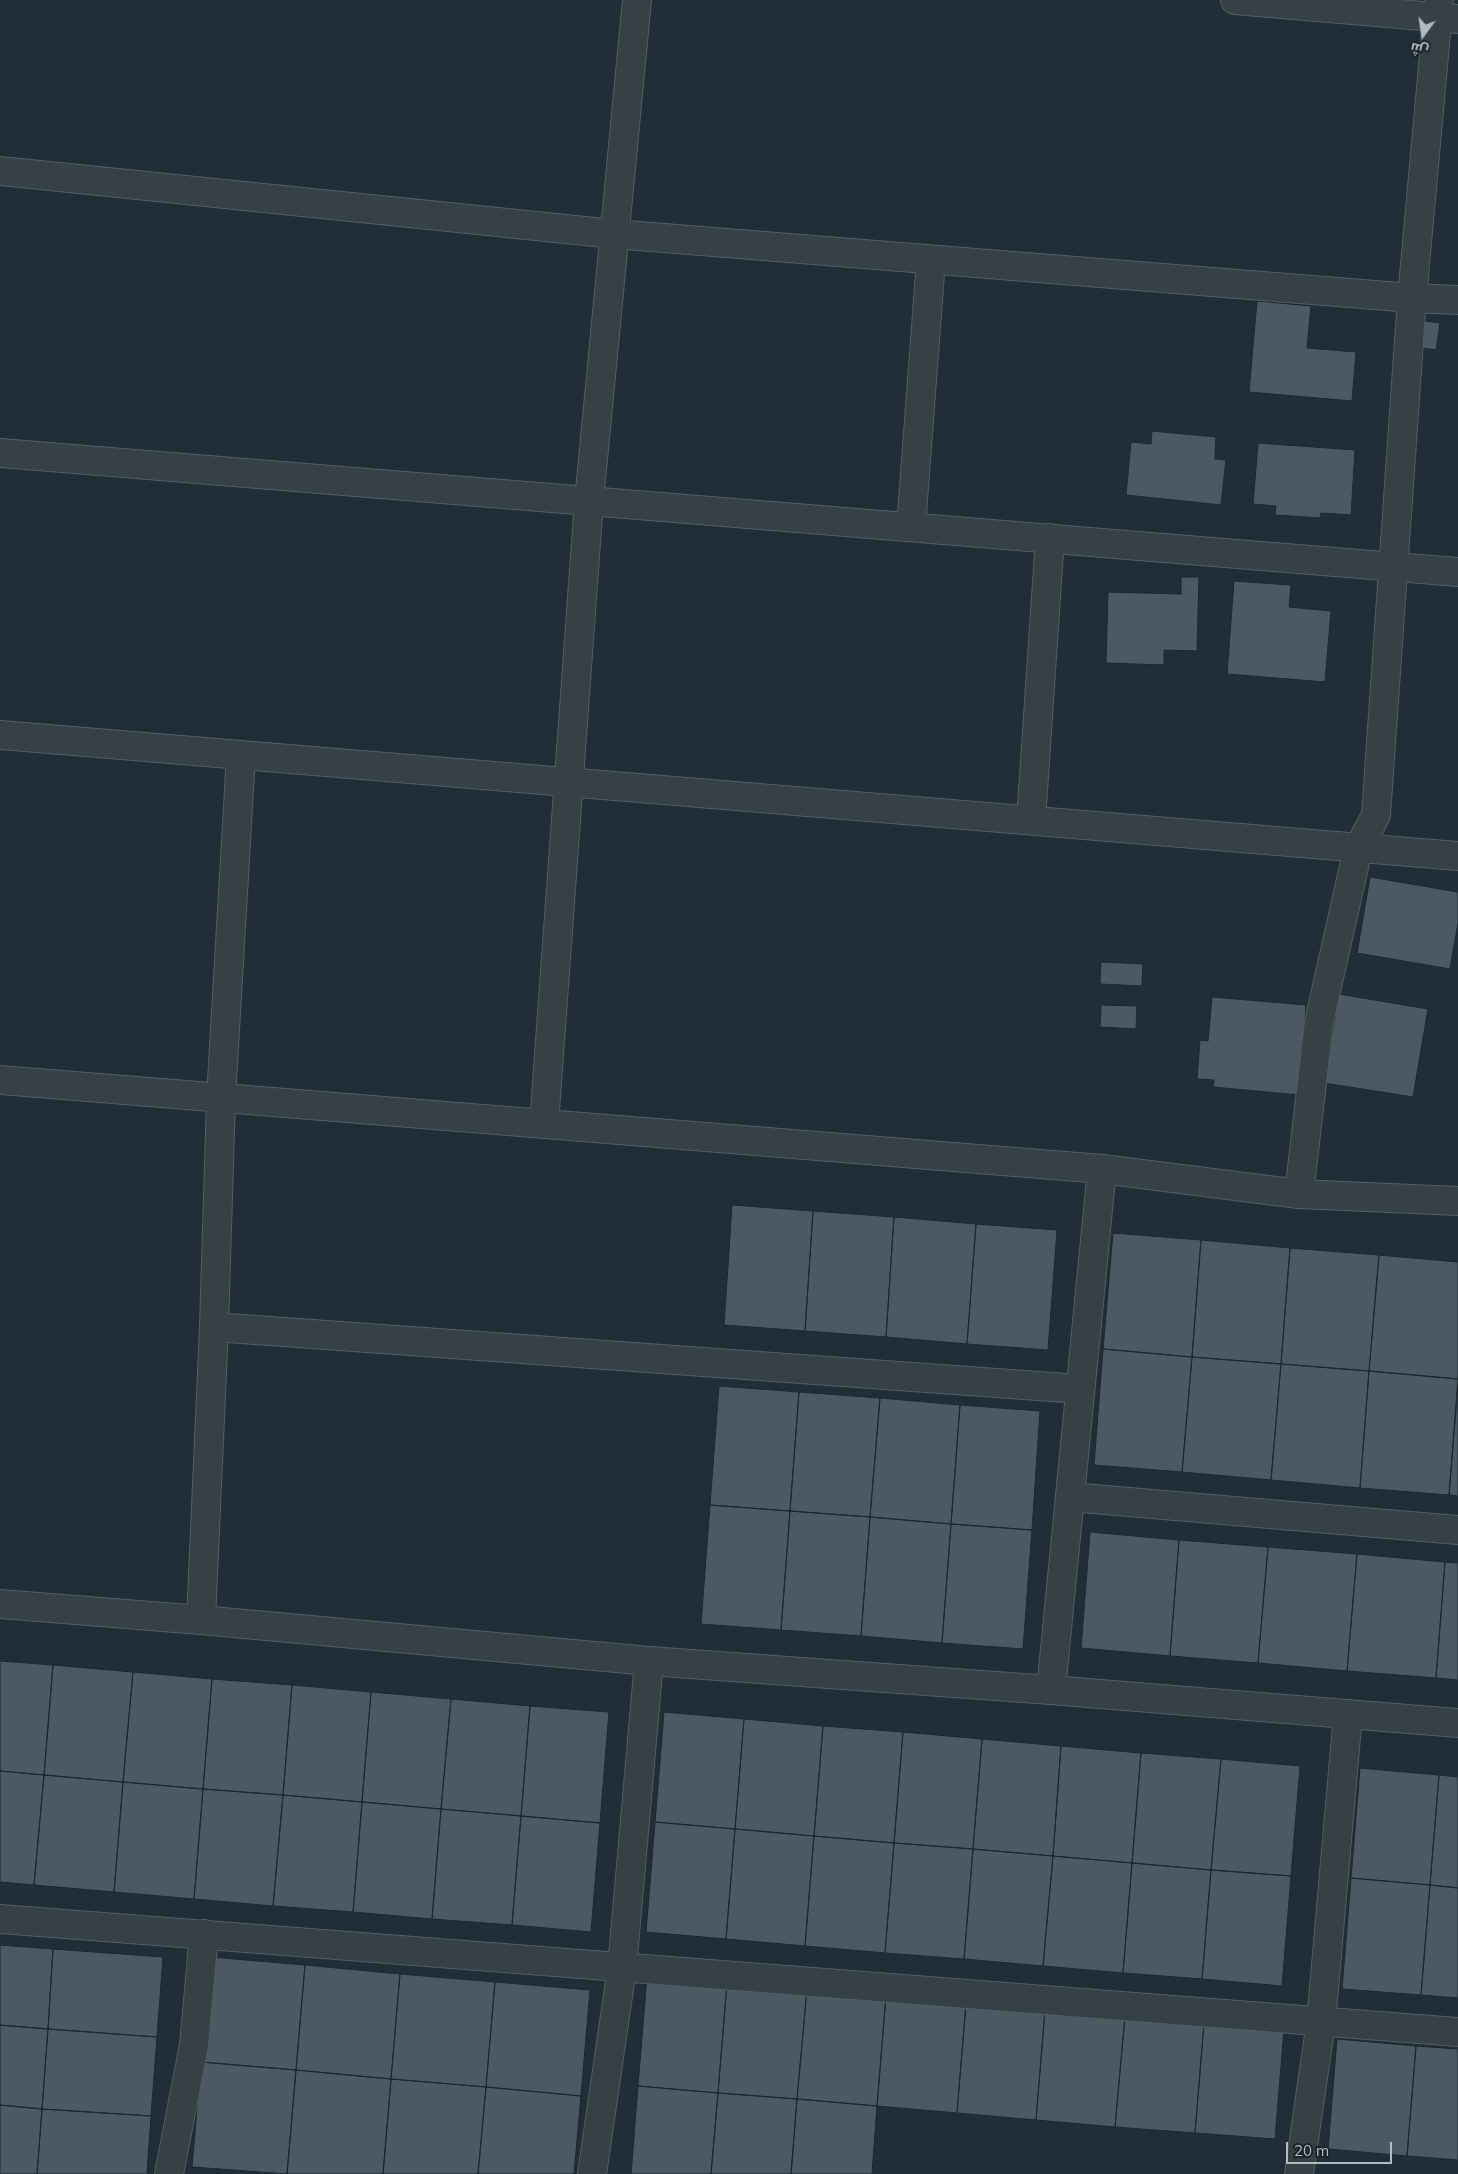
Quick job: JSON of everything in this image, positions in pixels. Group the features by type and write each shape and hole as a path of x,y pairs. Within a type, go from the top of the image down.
{"street":[{"path":"544,1124 589,501 637,0"},
{"path":"1235,0 1445,12 1412,298 1376,815 1358,848 1319,1022 1299,1194"},
{"path":"0,171 614,234 1412,298 1458,300"},
{"path":"911,527 931,260"},
{"path":"0,453 1458,572"},
{"path":"1031,820 1050,538"},
{"path":"0,735 1458,856"},
{"path":"201,1620 214,1327 221,1098 241,756"},
{"path":"0,1080 1102,1169 1299,1194 1458,1201"},
{"path":"1051,1690 1102,1169"},
{"path":"214,1327 1080,1389"},
{"path":"1070,1497 1458,1530"},
{"path":"0,1604 201,1620 649,1661 1051,1690 1458,1723"},
{"path":"592,2174 622,1968 649,1661"},
{"path":"1299,2174 1321,2022 1348,1714"},
{"path":"0,1918 1458,2032"},
{"path":"169,2174 194,2045 204,1934"}],"building":[{"path":"1257,301 1311,306 1307,348 1356,352 1352,401 1249,392"},
{"path":"1419,320 1440,323 1436,350 1416,347"},
{"path":"1152,431 1216,437 1215,459 1226,460 1221,505 1126,495 1131,442 1151,444"},
{"path":"1258,443 1355,450 1351,515 1321,513 1320,518 1275,515 1276,506 1253,504"},
{"path":"1181,577 1199,577 1197,651 1164,650 1164,665 1106,663 1108,592 1181,594"},
{"path":"1234,581 1291,585 1289,607 1331,611 1325,682 1227,674"},
{"path":"1370,877 1458,892 1458,923 1450,969 1357,953"},
{"path":"1101,962 1143,964 1142,986 1100,984"},
{"path":"1339,994 1428,1009 1413,1097 1324,1083"},
{"path":"1212,997 1306,1005 1299,1095 1213,1087 1214,1080 1197,1079 1200,1040 1208,1041"},
{"path":"1101,1005 1137,1006 1136,1029 1100,1027"},
{"path":"732,1205 813,1211 805,1331 724,1325"},
{"path":"813,1211 894,1217 886,1337 805,1331"},
{"path":"894,1217 976,1224 967,1344 886,1337"},
{"path":"976,1224 1057,1230 1048,1350 967,1344"},
{"path":"1113,1233 1201,1240 1192,1357 1103,1349"},
{"path":"1201,1240 1290,1248 1281,1364 1192,1357"},
{"path":"1290,1248 1379,1255 1369,1371 1281,1364"},
{"path":"1379,1255 1458,1262 1458,1379 1369,1371"},
{"path":"1103,1349 1192,1357 1182,1472 1094,1465"},
{"path":"1192,1357 1281,1364 1271,1480 1182,1472"},
{"path":"1281,1364 1369,1371 1360,1488 1271,1480"},
{"path":"1369,1371 1458,1379 1449,1495 1360,1488"},
{"path":"1458,1385 1458,1496 1449,1495"},
{"path":"719,1386 799,1392 790,1511 710,1505"},
{"path":"799,1392 880,1398 870,1517 790,1511"},
{"path":"880,1398 960,1405 951,1524 870,1517"},
{"path":"960,1405 1040,1411 1032,1530 951,1524"},
{"path":"710,1505 790,1511 781,1630 701,1624"},
{"path":"790,1511 870,1517 861,1636 781,1630"},
{"path":"870,1517 951,1524 942,1643 861,1636"},
{"path":"951,1524 1032,1530 1023,1649 942,1643"},
{"path":"1090,1532 1179,1540 1170,1656 1081,1648"},
{"path":"1179,1540 1268,1547 1258,1663 1170,1656"},
{"path":"1268,1547 1357,1554 1347,1671 1258,1663"},
{"path":"1357,1554 1445,1562 1436,1678 1347,1671"},
{"path":"1445,1562 1458,1563 1458,1680 1436,1678"},
{"path":"0,1661 53,1665 44,1775 0,1771"},
{"path":"53,1665 133,1672 123,1782 44,1775"},
{"path":"133,1672 212,1679 203,1789 123,1782"},
{"path":"212,1679 292,1685 283,1795 203,1789"},
{"path":"292,1685 371,1692 362,1802 283,1795"},
{"path":"371,1692 451,1699 441,1809 362,1802"},
{"path":"451,1699 530,1706 521,1816 441,1809"},
{"path":"530,1706 609,1712 600,1823 521,1816"},
{"path":"664,1712 744,1719 735,1829 655,1822"},
{"path":"744,1719 823,1726 814,1836 735,1829"},
{"path":"823,1726 903,1732 894,1843 814,1836"},
{"path":"903,1732 982,1739 973,1849 894,1843"},
{"path":"982,1739 1061,1746 1053,1856 973,1849"},
{"path":"1061,1746 1141,1753 1132,1863 1053,1856"},
{"path":"1141,1753 1221,1759 1211,1870 1132,1863"},
{"path":"1221,1759 1300,1766 1291,1876 1211,1870"},
{"path":"1360,1768 1439,1775 1430,1885 1351,1878"},
{"path":"0,1771 44,1775 34,1885 0,1882"},
{"path":"44,1775 123,1782 114,1892 34,1885"},
{"path":"1439,1775 1458,1777 1458,1888 1430,1885"},
{"path":"123,1782 203,1789 194,1899 114,1892"},
{"path":"203,1789 283,1795 273,1906 194,1899"},
{"path":"283,1795 362,1802 353,1912 273,1906"},
{"path":"362,1802 441,1809 432,1919 353,1912"},
{"path":"441,1809 521,1816 512,1925 432,1919"},
{"path":"521,1816 600,1823 591,1932 512,1925"},
{"path":"655,1822 735,1829 726,1939 646,1932"},
{"path":"735,1829 814,1836 805,1946 726,1939"},
{"path":"814,1836 894,1843 885,1953 805,1946"},
{"path":"894,1843 973,1849 964,1959 885,1953"},
{"path":"973,1849 1053,1856 1043,1966 964,1959"},
{"path":"1053,1856 1132,1863 1123,1973 1043,1966"},
{"path":"1132,1863 1211,1870 1202,1979 1123,1973"},
{"path":"1211,1870 1291,1876 1282,1986 1202,1979"},
{"path":"1351,1878 1430,1885 1421,1995 1342,1989"},
{"path":"1430,1885 1458,1888 1458,1998 1421,1995"},
{"path":"0,1945 53,1949 48,2029 0,2025"},
{"path":"53,1949 163,1957 157,2037 48,2029"},
{"path":"210,1957 305,1965 296,2070 201,2062"},
{"path":"305,1965 400,1974 391,2079 296,2070"},
{"path":"400,1974 495,1982 486,2087 391,2079"},
{"path":"647,1976 727,1983 718,2093 638,2086"},
{"path":"495,1982 590,1990 581,2096 486,2087"},
{"path":"727,1983 807,1989 797,2099 718,2093"},
{"path":"807,1989 886,1996 877,2106 797,2099"},
{"path":"886,1996 966,2003 957,2113 877,2106"},
{"path":"966,2003 1045,2010 1036,2120 957,2113"},
{"path":"1045,2010 1125,2016 1115,2127 1036,2120"},
{"path":"1125,2016 1204,2023 1195,2133 1115,2127"},
{"path":"1204,2023 1284,2030 1275,2139 1195,2133"},
{"path":"0,2025 48,2029 42,2109 0,2105"},
{"path":"48,2029 157,2037 151,2116 42,2109"},
{"path":"1337,2039 1416,2046 1407,2156 1328,2149"},
{"path":"1416,2046 1458,2049 1458,2160 1407,2156"},
{"path":"201,2062 296,2070 287,2174 192,2167"},
{"path":"296,2070 391,2079 383,2174 287,2174"},
{"path":"391,2079 486,2087 478,2174 383,2174"},
{"path":"638,2086 718,2093 711,2174 631,2174"},
{"path":"486,2087 581,2096 574,2174 478,2174"},
{"path":"718,2093 797,2099 791,2174 711,2174"},
{"path":"797,2099 877,2106 872,2174 791,2174"},
{"path":"0,2105 42,2109 37,2174 0,2174"},
{"path":"42,2109 151,2116 147,2174 37,2174"}]}
